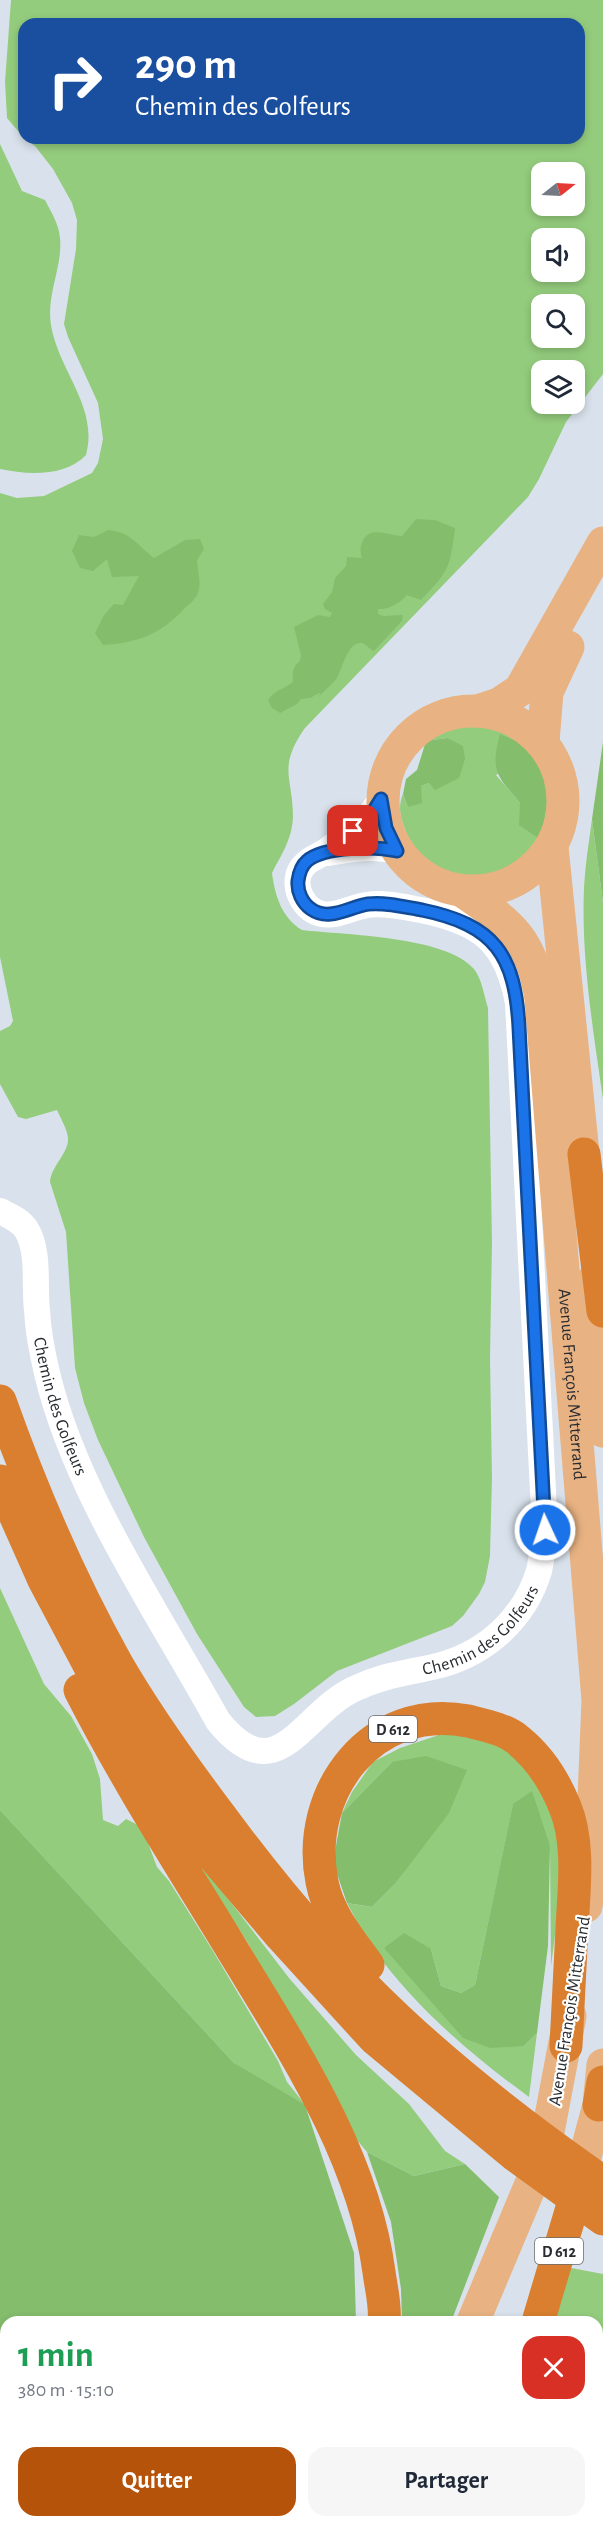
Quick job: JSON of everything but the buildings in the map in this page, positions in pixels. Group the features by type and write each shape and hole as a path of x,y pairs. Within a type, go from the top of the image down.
{"highway":[{"path":"584,1154 603,1311"},
{"name":"D 612","path":"0,1401 26,1474 69,1571 117,1664 181,1763 297,1916 397,2019 485,2096 521,2124 595,2200 541,2316"},
{"path":"0,1481 44,1580 95,1676 152,1770 214,1857 281,1936 374,2038 516,2156 595,2200"},
{"path":"0,1517 29,1590 113,1754 291,2046 328,2117 360,2191 376,2252 383,2316"},
{"name":"D 612","path":"485,2096 390,1997 343,1930 322,1882 320,1837 334,1784 347,1765 373,1739 398,1727 429,1719 460,1720 488,1726 517,1739 538,1760 552,1781 565,1808 573,1836 573,1891 566,2046"}],"main road":[{"path":"481,710 515,720 543,742 560,774 564,809 552,847 531,871 500,888 464,892 430,882 397,851 386,828 381,799 392,758 414,730 446,713 481,710 499,704 520,690 603,543"},
{"path":"543,742 547,692 557,666 603,582"},
{"name":"Avenue François Mitterrand","path":"552,847 584,1154 603,1431"},
{"name":"Avenue François Mitterrand","path":"464,892 506,920 523,942 538,982 541,999 598,1700 591,1872 566,2046 544,2153 476,2316"},
{"path":"529,2316 595,2200 603,2065"}],"street":[{"name":"Chemin des Golfeurs","path":"0,1211 14,1217 26,1229 32,1246 39,1336 48,1376 81,1468 139,1583 218,1721 231,1737 245,1747 260,1751 274,1750 288,1743 317,1714 351,1690 395,1673 441,1665 465,1656 489,1642 510,1624 527,1600 539,1570 545,1530 518,1015 514,979 506,959 490,940 469,924 447,915 378,904 365,905 337,914 323,914 310,909 301,898 297,885 300,872 307,861 322,854 353,831 373,812 381,799"},
{"name":"Chemin des Golfeurs","path":"322,854 359,847 397,851"}],"green space":[{"path":"11,0 603,0 603,374 585,397 585,360 531,360 531,414 572,414 528,497 305,728 296,742 289,763 293,817 291,833 272,873 281,906 289,919 302,930 418,943 460,958 474,969 481,983 488,1008 492,1243 490,1556 485,1582 479,1594 463,1616 452,1626 337,1671 275,1716 256,1717 244,1707 197,1634 144,1537 98,1440 84,1403 75,1368 66,1232 50,1182 53,1170 66,1149 68,1138 57,1110 26,1119 18,1117 0,1084 0,1031 10,1026 13,1021 0,957 0,493 17,498 44,496 92,473 98,463 103,439 98,403 64,324 76,249 77,220 72,203 53,169 32,144 585,144 585,18 18,18 18,131 7,118 5,82"},
{"path":"0,144 22,191 45,200 58,228 60,238 59,259 51,303 51,325 61,358 82,405 89,437 86,455 68,467 57,471 34,473 0,469"},
{"path":"416,519 435,520 455,528 452,552 443,575 421,600 407,595 394,605 378,609 378,614 383,616 403,615 402,621 374,651 362,643 353,646 336,679 318,697 321,692 310,698 301,699 297,704 280,713 272,708 268,700 273,694 293,682 294,670 300,661 301,655 294,627 318,615 330,617 332,613 325,609 323,604 332,592 335,578 346,566 347,557 362,558 361,545 369,534 379,532 402,536"},
{"path":"108,530 128,536 154,558 185,540 200,539 204,549 197,560 199,589 194,600 156,632 137,640 103,645 95,633 104,615 114,604 123,605 139,576 112,577 107,559 93,571 80,568 72,551 79,535 94,537"},
{"path":"472,723 499,726 520,739 534,752 496,775 520,803 541,840 532,854 516,868 499,876 481,879 463,878 431,863 417,850 407,834 400,809 403,794 408,807 421,786 429,783 447,738 426,741 443,727"},
{"path":"500,734 534,751 546,770 548,794 541,840 519,825 520,803 498,772 496,757"},
{"path":"447,738 463,746 465,759 459,778 435,790 429,783 421,786 422,803 408,807 403,794 406,779 417,770 426,741"},
{"path":"603,742 603,903 592,819"},
{"path":"592,819 603,903 603,1099 584,940 585,879"},
{"path":"0,1588 44,1684 71,1716 92,1754 100,1779 103,1820 118,1826 126,1819 142,1827 157,1867 169,1881 213,1951 278,2061 287,2082 306,2106 260,2082 234,2063 0,1810"},
{"path":"476,1734 512,1748 550,1806 561,1850 560,1898 551,1966 550,1846 513,1805 475,1985 461,1993 441,1986 431,1949 384,1948 524,2046 537,2033 529,2097 465,2046 406,1990 372,1947 347,1903 372,1907 395,1884 416,1855 392,1762 342,1813 352,1792 373,1762 400,1748 439,1735"},
{"path":"426,1756 467,1770 449,1813 395,1884 372,1907 347,1903 333,1862 342,1813 392,1762"},
{"path":"532,1791 550,1846 548,1946 537,2033 524,2046 490,2048 463,2038 384,1948 404,1933 431,1949 441,1986 461,1993 475,1985 513,1804"},
{"path":"0,1810 234,2063 305,2105 354,2253 356,2316 0,2316"},
{"path":"173,1827 289,1978 356,2055 409,2104 445,2151 465,2164 414,2176 367,2152 351,2133 248,1943"},
{"path":"367,2152 414,2176 465,2164 499,2197 453,2316 402,2316 401,2289 391,2222"},
{"path":"566,2267 603,2274 603,2316 548,2316"}],"route":[{"path":"353,831 373,812 381,799 386,828 397,851 359,847 322,854 307,861 300,872 297,885 301,898 310,909 323,914 337,914 365,905 378,904 447,915 469,924 490,940 506,959 514,979 518,1003 545,1530"}]}
